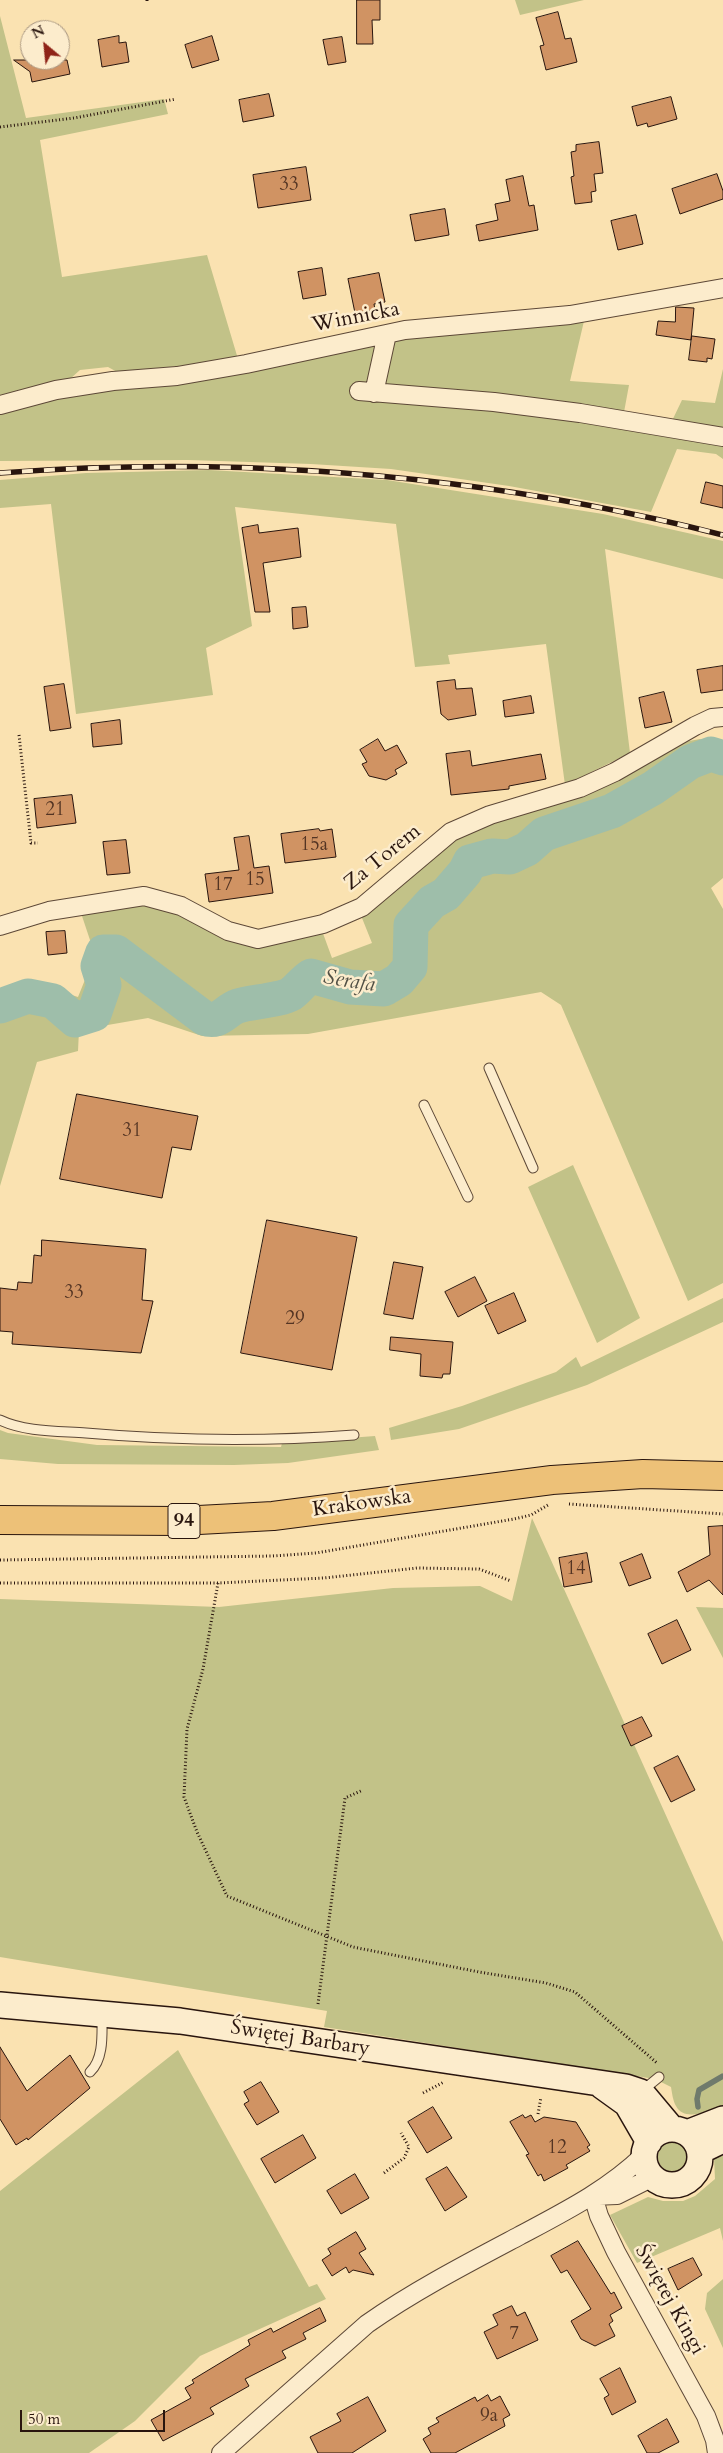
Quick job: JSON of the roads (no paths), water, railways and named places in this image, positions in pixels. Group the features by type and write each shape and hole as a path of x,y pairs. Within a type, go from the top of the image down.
{"main road":[{"name":"Krakowska","path":"0,1520 180,1521 273,1516 552,1480 643,1474 723,1476"}],"street":[{"name":"Winnicka","path":"0,405 56,390 113,381 190,373 405,330 570,315 723,288"},
{"path":"387,334 367,392 494,402 580,413 723,438"},
{"name":"Za Torem","path":"0,926 48,911 144,896 181,906 228,931 258,939 304,930 362,907 451,832 490,814 580,788 614,772 695,726 712,718 723,717"},
{"name":"Świętej Barbary","path":"0,2005 180,2021 626,2087 642,2091"},
{"path":"642,2091 686,2138 698,2167 689,2179 675,2185 660,2182 649,2158 642,2091"},
{"path":"686,2138 723,2119"},
{"path":"593,2196 617,2195 649,2158 659,2132 686,2138 723,2140"},
{"path":"221,2453 367,2324 390,2308 593,2196 649,2158"},
{"name":"Świętej Kingi","path":"593,2196 599,2216 616,2252 706,2416 716,2440 717,2453"}],"lane":[{"path":"489,1068 533,1168"},
{"path":"424,1105 468,1198"},
{"path":"0,1420 22,1428 157,1439 250,1441 354,1435"},
{"path":"90,2072 100,2058 102,2013"}],"waterway":[{"name":"Serafa","path":"0,1006 28,996 53,1001 75,1020 94,1014 104,985 98,966 103,952 116,952 204,1018 209,1019 218,1018 238,1006 291,994 311,976 350,987 384,989 399,980 410,967 411,925 432,902 446,894 465,872 470,862 492,856 510,857 527,849 544,834 612,811 653,788 690,762 711,754 723,758"},
{"path":"698,2107 699,2090 723,2076"}],"railway":[{"path":"0,473 91,468 182,467 273,469 364,475 454,484 544,497 634,514 723,535"}]}
